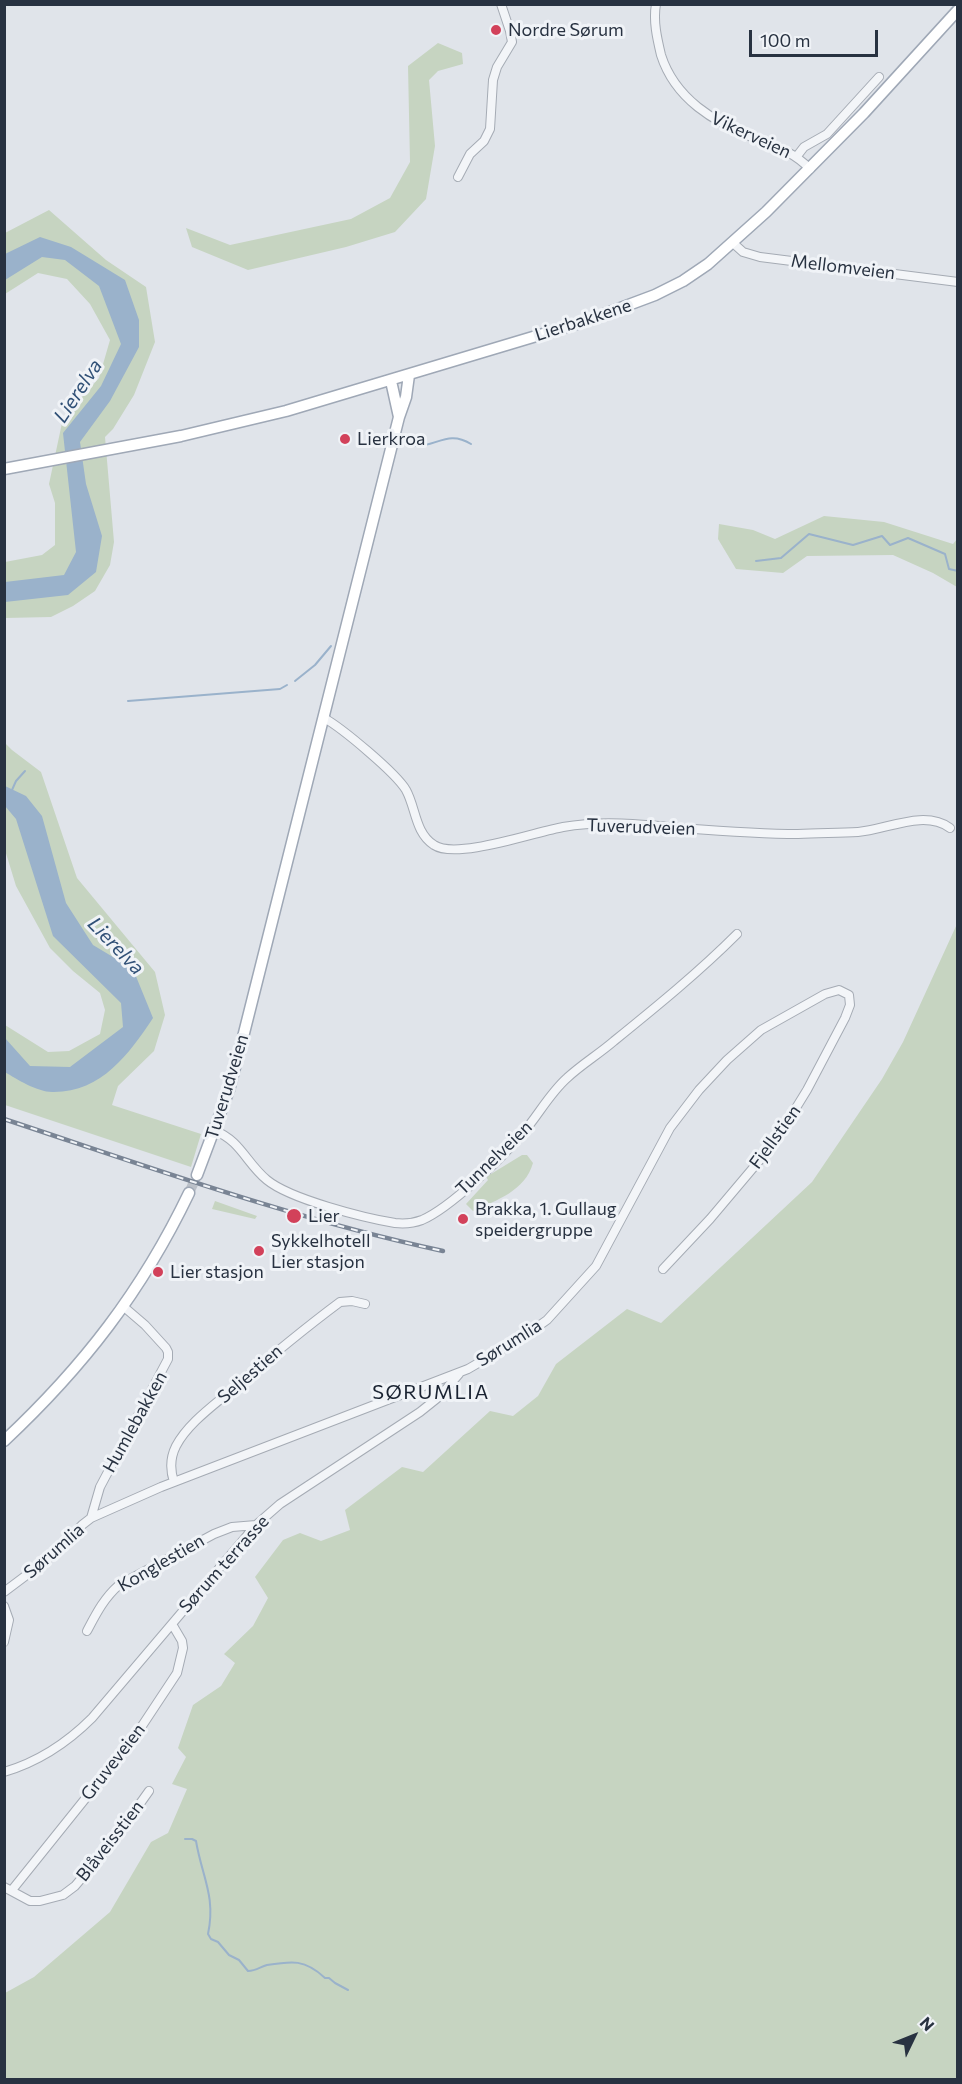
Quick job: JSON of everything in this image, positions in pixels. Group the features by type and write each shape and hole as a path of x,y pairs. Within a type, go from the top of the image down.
{"main road":[{"name":"Lierbakkene","path":"4,469 244,422 391,381 583,322 655,296 696,273 733,243 810,169 957,10"},
{"name":"Tuverudveien","path":"197,1175 215,1131 242,1045 399,417 406,397 409,375"},
{"name":"Tuverudveien","path":"391,381 399,417"},
{"path":"4,1441 70,1374 124,1307 166,1239 189,1193"}],"street":[{"path":"458,177 470,154 484,141 490,129 492,80 512,42 501,4"},
{"name":"Vikerveien","path":"656,4 655,21 660,51 670,75 682,93 719,122 796,156 810,169"},
{"path":"796,156 804,147 827,135 879,78"},
{"name":"Mellomveien","path":"733,243 743,252 760,257 957,282"},
{"name":"Tuverudveien","path":"324,718 395,776 407,792 422,832 433,845 449,850 472,848 561,827 589,824 647,824 729,832 782,834 860,832 919,820 941,823 950,828"},
{"name":"Tunnelveien","path":"215,1131 229,1137 269,1182 296,1195 338,1209 397,1223 412,1223 423,1219 446,1204 495,1162 521,1135 570,1075 699,971 737,934"},
{"name":"Fjellstien","path":"663,1269 710,1219 768,1151 791,1117 846,1018 850,1005 849,995 839,990"},
{"name":"Sørumlia","path":"4,1592 56,1553 82,1525 92,1518 174,1482 461,1372 516,1342 542,1324 596,1266 670,1128 693,1098 727,1060 754,1036 779,1018 825,994 839,990"},
{"name":"Seljestien","path":"174,1482 171,1469 172,1455 176,1445 193,1425 281,1347 340,1302 352,1301 365,1304"},
{"name":"Humlebakken","path":"92,1518 100,1487 165,1367 169,1355 166,1348 150,1330 124,1307"},
{"name":"Sørum terrasse","path":"4,1772 39,1758 78,1732 256,1525 280,1504 420,1412 440,1396 461,1372"},
{"name":"Konglestien","path":"87,1631 110,1592 119,1585 213,1534 232,1527 256,1525"},
{"path":"4,1606 9,1620 8,1633 4,1641"},
{"name":"Gruveveien","path":"8,1888 134,1738 177,1673 183,1648 182,1641 172,1624"},
{"name":"Blåveisstien","path":"8,1888 30,1901 63,1895 75,1886 114,1840 150,1791"}],"green space":[{"path":"438,43 462,53 463,64 438,71 429,80 435,146 426,199 395,232 346,247 248,270 192,247 186,228 230,245 351,219 390,198 410,162 408,66"},
{"path":"49,210 106,260 146,287 155,342 134,395 113,429 105,437 114,542 110,565 95,591 73,606 51,617 5,618 5,562 42,555 55,545 55,503 49,484 62,423 99,378 110,340 90,304 67,279 38,273 5,294 5,233"},
{"path":"824,516 884,522 953,544 957,539 957,587 893,555 807,556 783,573 736,569 718,539 719,524 753,530 775,539"},
{"path":"5,743 41,772 77,878 155,972 165,1015 154,1051 118,1086 112,1105 201,1134 191,1167 5,1105 5,1025 48,1052 69,1051 100,1034 105,1010 100,993 50,948 16,886 5,850"},
{"path":"957,924 957,2079 5,2079 5,1993 34,1977 110,1912 151,1842 168,1833 187,1789 172,1784 186,1757 178,1748 193,1705 221,1686 235,1663 224,1654 253,1626 268,1598 255,1577 283,1540 300,1533 321,1541 350,1530 345,1510 402,1467 423,1472 490,1411 513,1416 538,1396 556,1364 627,1309 661,1323 812,1182 882,1079 903,1042"},
{"path":"522,1155 527,1155 533,1163 524,1181 517,1188 473,1211 466,1204 488,1180 485,1175 488,1172 491,1174"},
{"path":"215,1201 257,1216 255,1219 212,1209"}],"water":[{"path":"40,237 71,247 125,280 139,320 139,347 110,401 80,442 86,484 102,536 96,572 68,595 5,602 5,582 64,575 76,552 63,433 101,386 121,344 99,286 65,260 42,257 5,280 5,254"},
{"path":"5,786 26,796 42,816 66,903 93,945 133,969 153,1018 134,1045 112,1069 99,1079 69,1091 40,1090 5,1072 5,1038 30,1066 70,1067 123,1027 121,1003 53,936 16,819 5,806"}],"waterway":[{"path":"412,446 455,438 471,444"},
{"path":"756,561 781,558 809,534 853,545 882,536 890,545 908,538 945,554 949,569 958,571"},
{"path":"295,681 315,665 331,646"},
{"path":"128,701 280,689 287,685"},
{"path":"12,790 25,771"},
{"path":"185,1839 196,1841 209,1897 208,1934 211,1939 218,1942 229,1955 239,1960 248,1971 267,1965 304,1964 348,1990"}],"tunnel":[{"path":"189,1193 197,1175"}],"railway":[{"path":"4,1119 276,1208 443,1251"}],"place":[{"name":"Nordre Sørum","path":"496,30"},
{"name":"Lierkroa","path":"345,439"},
{"name":"Lier","path":"294,1216"},
{"name":"Brakka, 1. Gullaug speidergruppe","path":"463,1219"},
{"name":"Sykkelhotell Lier stasjon","path":"259,1251"},
{"name":"Lier stasjon","path":"158,1272"}],"district":[{"name":"SØRUMLIA","path":"431,1392"}],"water label":[{"name":"Lierelva","path":"78,391"},
{"name":"Lierelva","path":"116,946"}]}
